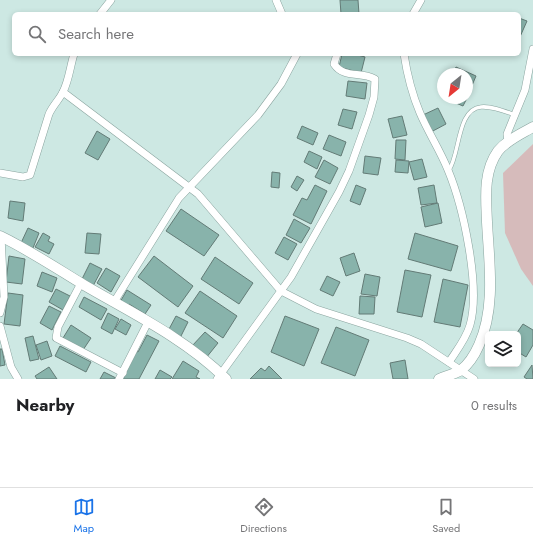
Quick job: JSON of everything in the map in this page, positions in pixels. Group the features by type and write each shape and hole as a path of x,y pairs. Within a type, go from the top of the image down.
{"street":[{"path":"101,12 110,0"},
{"path":"276,0 281,12"},
{"path":"414,12 421,0"},
{"path":"508,141 508,134 527,83 533,49"},
{"path":"0,174 23,178 30,175 49,114 63,92 73,56"},
{"path":"114,302 179,198 258,115 281,84 296,56"},
{"path":"0,236 148,322 190,350 221,377 281,291 339,192 358,146 374,97 375,79 369,76 349,75 339,70 334,64 336,56"},
{"path":"404,56 408,79 420,113 448,171 466,235 473,278 472,315 469,326 463,341 449,362"},
{"path":"63,92 189,186 206,202 281,291 316,308 407,338 461,369 474,379"},
{"path":"439,379 461,369 477,350 484,333 490,291 486,184 494,159 508,141 533,127"},
{"path":"0,236 4,297 0,312"},
{"path":"81,283 58,327 56,338 121,376 148,322"},
{"path":"0,326 11,367 18,379"}],"lane":[{"path":"448,171 456,152 463,124 470,112 481,107 498,109 515,115"}],"shaded area":[{"path":"533,144 533,286 521,269 505,233 503,173"}],"building":[{"path":"340,0 358,0 359,12 341,12"},
{"path":"521,19 527,21 521,34"},
{"path":"342,56 365,57 361,73 339,67"},
{"path":"473,75 476,76 473,83"},
{"path":"348,81 367,83 365,99 346,96"},
{"path":"438,108 446,124 431,132 423,115"},
{"path":"343,109 357,112 352,129 338,125"},
{"path":"402,116 407,135 393,138 388,119"},
{"path":"302,126 318,133 313,145 297,138"},
{"path":"97,131 110,139 98,160 85,153"},
{"path":"329,135 346,142 341,156 323,149"},
{"path":"396,140 406,140 405,160 395,159"},
{"path":"309,151 322,157 317,169 304,162"},
{"path":"365,156 381,158 378,175 363,173"},
{"path":"422,159 427,177 414,180 409,162"},
{"path":"324,160 338,168 330,184 315,177"},
{"path":"396,160 409,161 408,173 395,172"},
{"path":"272,172 280,173 279,188 271,187"},
{"path":"297,176 304,180 297,191 291,187"},
{"path":"315,185 327,191 311,224 293,215 302,198 307,200"},
{"path":"356,185 366,189 360,205 350,201"},
{"path":"434,185 437,203 421,205 418,188"},
{"path":"10,201 25,203 23,221 8,218"},
{"path":"438,203 442,223 425,227 421,207"},
{"path":"181,209 219,235 204,256 166,231"},
{"path":"294,219 310,228 301,243 286,235"},
{"path":"28,228 39,233 33,248 21,243"},
{"path":"43,233 50,237 48,241 54,244 49,254 35,247"},
{"path":"87,233 101,234 99,254 85,253"},
{"path":"415,233 458,246 451,271 408,259"},
{"path":"284,237 297,244 288,260 275,253"},
{"path":"354,253 360,271 346,276 340,258"},
{"path":"9,256 25,259 22,284 6,282"},
{"path":"154,256 193,286 178,307 138,277"},
{"path":"215,257 253,283 239,304 201,279"},
{"path":"90,263 102,269 93,286 82,279"},
{"path":"106,268 120,276 111,292 97,283"},
{"path":"405,270 431,275 422,317 397,312"},
{"path":"42,272 57,278 52,292 37,286"},
{"path":"365,274 380,277 377,296 361,294"},
{"path":"327,276 340,282 333,296 320,290"},
{"path":"443,279 468,285 460,327 434,322"},
{"path":"56,289 70,296 63,310 49,302"},
{"path":"127,290 151,305 145,314 129,304 128,307 120,302"},
{"path":"200,291 237,316 223,338 185,313"},
{"path":"8,293 23,295 20,326 4,324"},
{"path":"360,296 375,297 374,314 359,314"},
{"path":"84,297 107,309 101,320 79,307"},
{"path":"49,306 61,312 52,330 40,323"},
{"path":"108,313 119,319 112,334 101,328"},
{"path":"176,316 188,322 180,338 168,331"},
{"path":"285,316 319,329 304,366 271,352"},
{"path":"121,319 131,325 126,335 115,329"},
{"path":"523,324 533,330 533,345 526,357 521,354 521,331 518,331"},
{"path":"71,325 91,338 83,350 63,338"},
{"path":"336,327 369,340 355,376 321,363"},
{"path":"205,332 218,343 206,358 192,346"},
{"path":"147,335 159,341 139,379 123,379 136,351 138,352"},
{"path":"33,336 39,359 30,361 25,338"},
{"path":"47,341 52,356 41,360 36,345"},
{"path":"60,346 91,362 86,372 55,356"},
{"path":"0,349 2,349 5,365 0,366"},
{"path":"405,360 408,379 393,379 390,363"},
{"path":"183,361 199,371 196,377 200,379 172,379"},
{"path":"532,365 533,379 527,379 524,377"},
{"path":"269,366 282,379 250,379 261,368 265,371"},
{"path":"49,367 57,379 37,379 35,376"},
{"path":"160,370 172,377 170,379 155,379"},
{"path":"104,372 116,378 116,379 100,379"}]}
